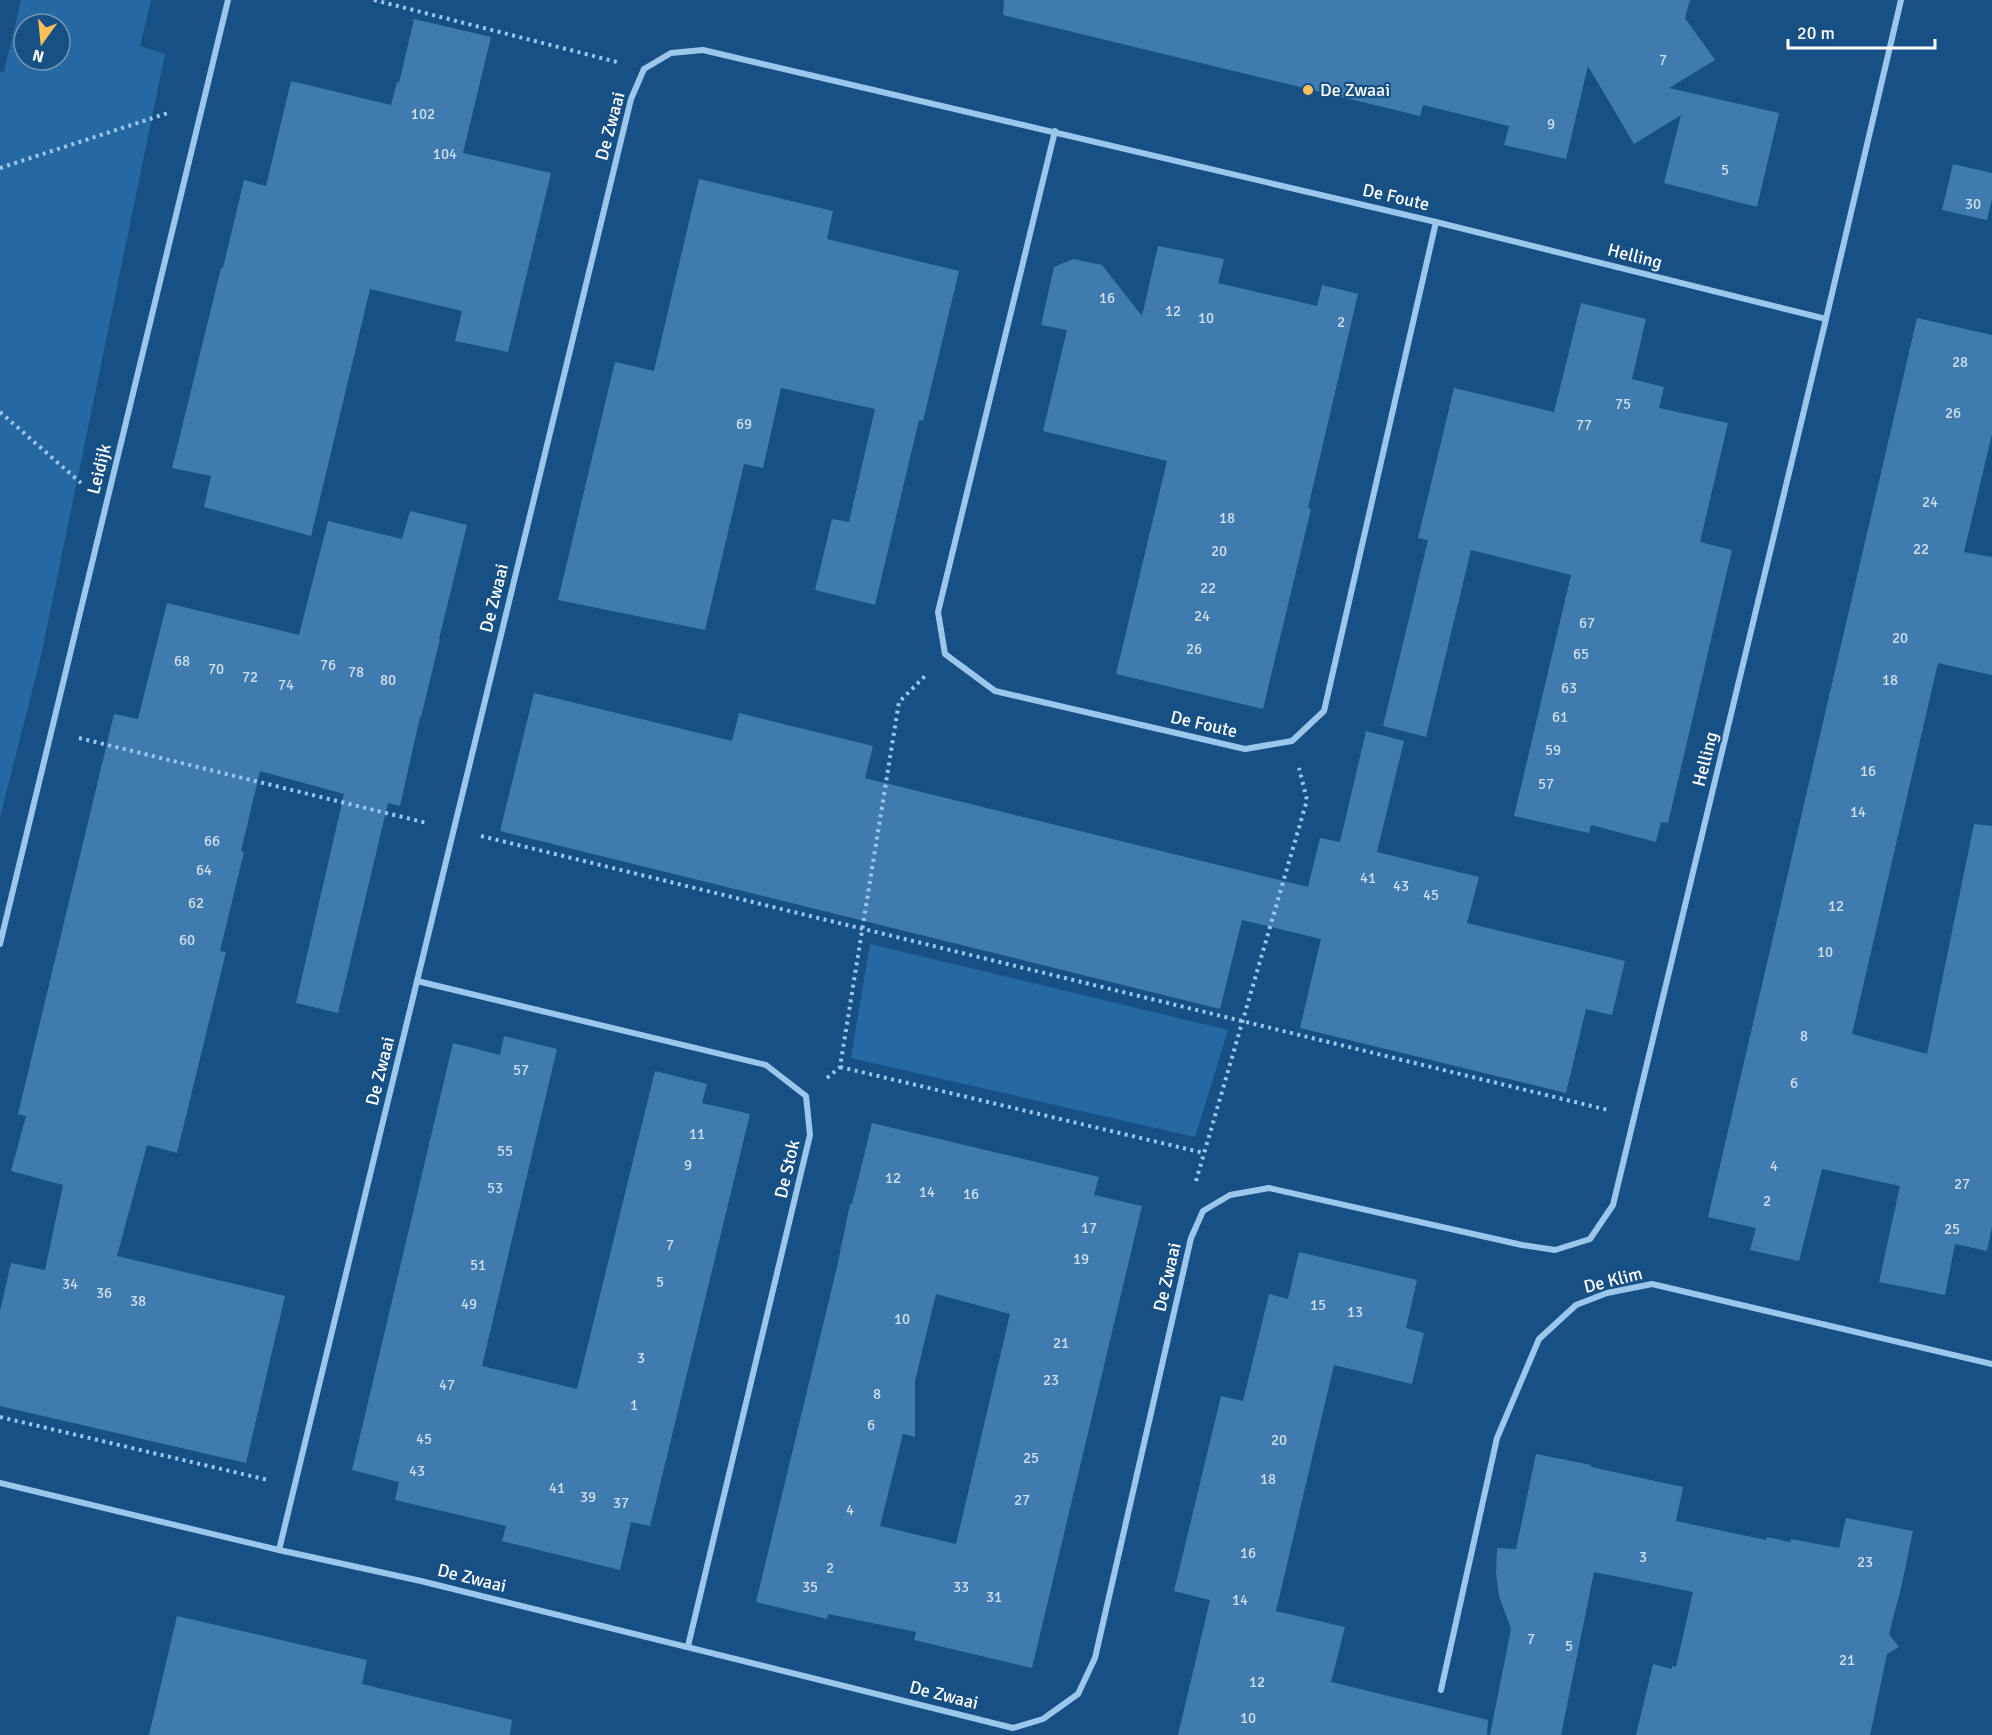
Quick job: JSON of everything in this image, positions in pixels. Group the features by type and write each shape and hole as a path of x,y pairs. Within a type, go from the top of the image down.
{"street":[{"name":"Leidijk","path":"0,944 228,0"},
{"name":"Helling","path":"1203,1211 1230,1195 1269,1188 1522,1245 1554,1250 1590,1239 1613,1205 1901,0"},
{"path":"644,69 671,53 703,50 1055,131 938,612 945,654"},
{"name":"De Zwaai","path":"279,1550 631,99 644,69"},
{"name":"De Foute","path":"945,654 995,691 1245,749 1292,741 1324,711 1436,222 1055,131"},
{"name":"Helling","path":"1436,222 1826,319"},
{"path":"417,981 766,1065 806,1096"},
{"name":"De Stok","path":"688,1646 810,1135 806,1096"},
{"name":"De Zwaai","path":"0,1483 279,1550 421,1581 1013,1728 1043,1719 1078,1694 1095,1658 1191,1238 1203,1211"},
{"name":"De Klim","path":"1441,1690 1497,1438 1539,1339 1576,1305 1606,1293 1652,1284 1992,1364"}],"path":[{"path":"374,0 644,69"},
{"path":"0,168 203,102"},
{"path":"0,412 106,505"},
{"path":"806,1096 840,1067 900,702 945,654"},
{"path":"51,732 1635,1116"},
{"path":"1203,1211 1196,1182 1307,800 1292,741"},
{"path":"840,1067 1204,1153"},
{"path":"0,1417 294,1486"}],"shaded area":[{"path":"21,0 151,0 140,46 165,54 41,656 0,817 0,72 4,72 12,38 12,72 72,72 72,12 18,12"},
{"path":"870,944 1228,1030 1195,1137 851,1058"}],"building":[{"path":"1004,0 1690,0 1685,18 1715,60 1669,88 1779,113 1757,207 1664,183 1681,115 1634,144 1588,66 1566,159 1504,145 1509,126 1423,105 1420,116 1003,15"},
{"path":"414,19 491,37 463,153 551,173 508,352 455,341 462,311 370,289 311,536 204,507 211,476 172,468 244,180 266,186 291,81 391,105 397,82 399,83"},
{"path":"1953,164 1992,173 1992,199 1987,220 1942,210"},
{"path":"699,179 833,211 827,239 959,271 923,421 919,420 875,605 815,590 832,519 849,522 875,409 781,388 763,468 744,464 705,630 558,600 615,362 654,371"},
{"path":"1158,246 1224,259 1218,283 1317,306 1322,285 1358,294 1308,508 1311,509 1263,709 1116,674 1167,461 1043,431 1067,330 1041,325 1054,267 1073,259 1102,265 1142,316"},
{"path":"1581,303 1646,319 1632,379 1664,387 1659,408 1728,423 1700,542 1732,550 1668,823 1661,822 1656,842 1591,825 1589,833 1514,816 1571,575 1471,550 1426,737 1383,726 1428,540 1418,538 1454,388 1554,412"},
{"path":"1917,318 1992,335 1992,434 1964,552 1992,557 1992,675 1938,663 1852,1034 1927,1054 1974,824 1992,826 1992,1227 1987,1251 1955,1244 1945,1295 1879,1282 1900,1186 1822,1169 1799,1261 1750,1250 1756,1228 1708,1217"},
{"path":"410,511 467,525 400,806 388,803 338,1013 296,1003 344,794 260,771 241,851 244,852 220,951 226,952 177,1153 147,1145 117,1256 285,1296 246,1463 0,1406 0,1311 11,1263 45,1270 63,1185 11,1171 26,1116 18,1114 114,714 138,719 167,603 299,635 328,521 402,539"},
{"path":"534,693 732,741 739,713 873,746 865,778 1308,887 1320,838 1340,842 1366,731 1404,741 1377,852 1479,877 1467,923 1625,961 1612,1015 1586,1009 1566,1093 1300,1028 1321,939 1242,920 1220,1009 500,831"},
{"path":"504,1036 557,1049 482,1366 577,1389 655,1071 707,1084 702,1103 750,1114 650,1526 631,1522 620,1570 502,1541 506,1526 395,1500 399,1482 352,1470 453,1043 500,1055"},
{"path":"872,1123 1099,1177 1094,1195 1142,1206 1032,1668 914,1640 916,1632 828,1614 827,1619 756,1602 837,1267 850,1204 852,1204","holes":["936,1294 1010,1314 956,1544 880,1526 903,1434 915,1437 915,1381"]},
{"path":"1299,1252 1417,1280 1406,1328 1424,1333 1412,1384 1334,1365 1276,1611 1345,1627 1331,1682 1488,1720 1487,1735 1178,1735 1210,1600 1174,1591 1221,1396 1243,1401 1269,1294 1288,1299"},
{"path":"1536,1454 1683,1487 1676,1521 1766,1540 1767,1537 1790,1542 1791,1539 1839,1548 1846,1518 1913,1531 1889,1634 1899,1647 1887,1654 1870,1735 1636,1735 1653,1664 1672,1669 1672,1666 1676,1667 1693,1592 1594,1572 1561,1735 1490,1735 1511,1629 1499,1596 1496,1573 1497,1548 1516,1549"},
{"path":"177,1616 367,1660 362,1684 512,1720 510,1735 149,1735"}],"place":[{"name":"De Zwaai","path":"1308,90"}]}
